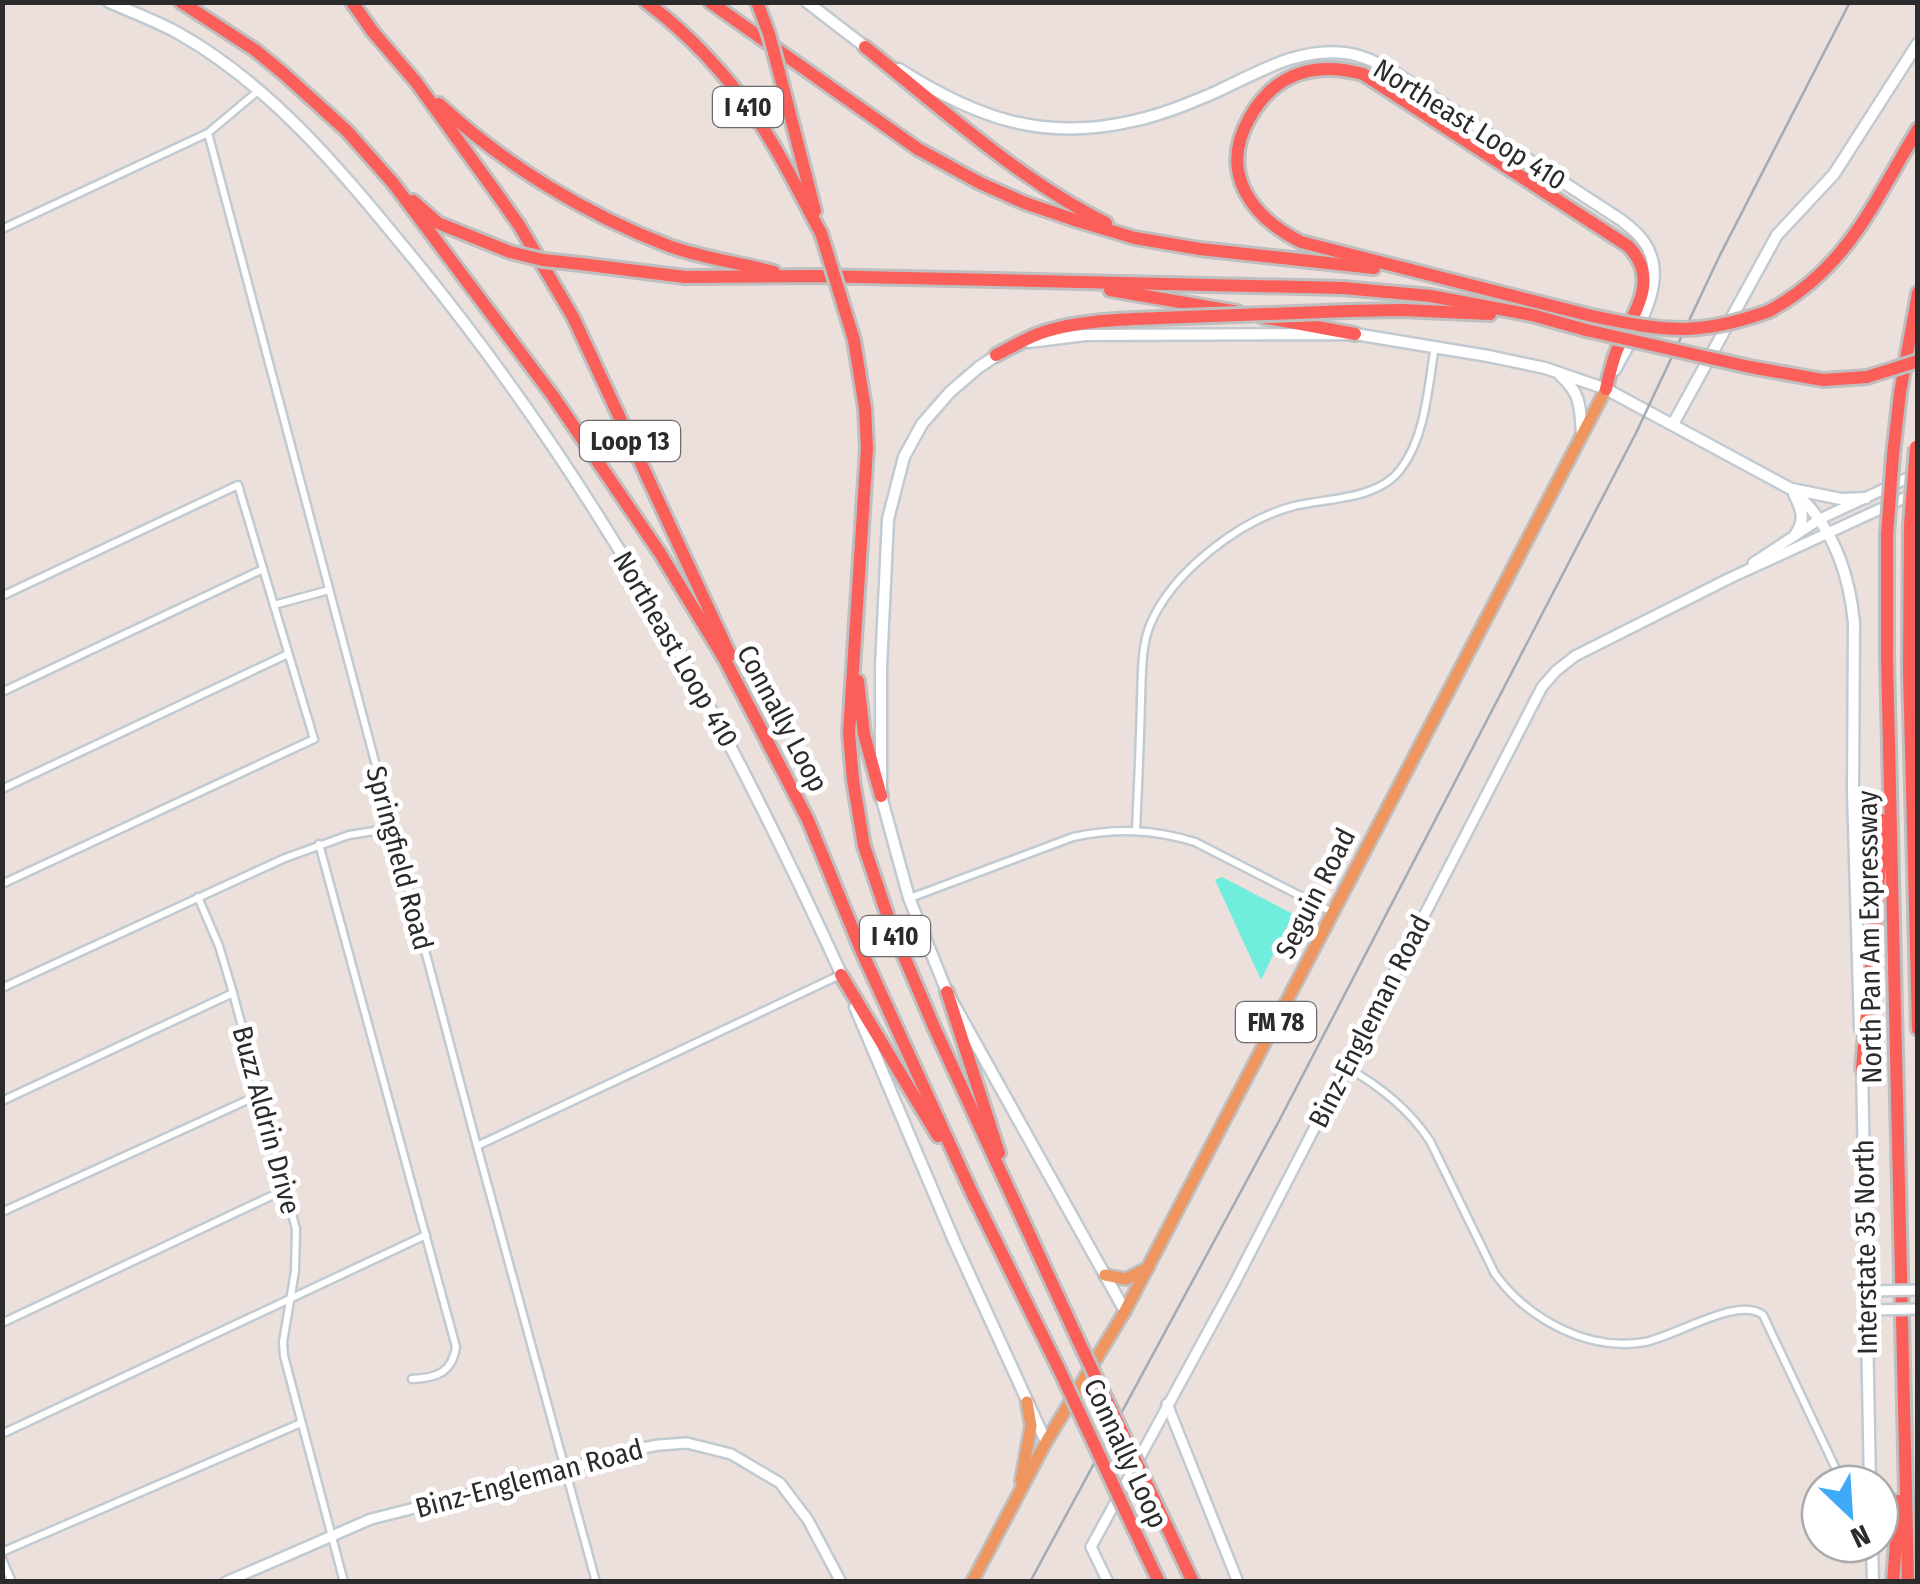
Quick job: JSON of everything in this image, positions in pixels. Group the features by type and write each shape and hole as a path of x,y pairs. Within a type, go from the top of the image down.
{"highway":[{"name":"Connally Loop","path":"181,2 283,72 347,131 393,183 554,396 660,553 725,660 808,820 862,952 971,1191 1159,1582"},
{"name":"Loop 13","path":"352,2 372,32 416,82 519,225 573,318 808,820"},
{"name":"Connally Loop","path":"646,2 702,52 749,108 783,160 821,233 854,340 865,408 867,448 849,733 864,846 890,924 934,1027 1193,1582"},
{"path":"710,2 918,150 1025,203 1135,238 1200,249 1421,273"},
{"path":"757,2 769,34 821,233"},
{"path":"865,47 1026,176 1135,238"},
{"path":"1606,389 1616,352 1642,296 1643,268 1628,246 1362,74 1343,69 1310,70 1292,75 1268,91 1245,124 1237,146 1236,166 1254,207 1282,232 1301,242 1592,316 1650,328 1722,326 1790,300 1831,266 1866,218 1918,130"},
{"path":"416,82 497,152 596,214 672,247 774,272 815,276"},
{"path":"393,183 438,222 510,252 543,260 685,277 815,276 1343,288 1431,296 1823,380 1867,377 1918,361"},
{"path":"1063,282 1355,334"},
{"name":"North Pan Am Expressway","path":"1908,1582 1887,535 1903,375 1918,293"},
{"path":"996,355 1043,332 1094,322 1348,310 1532,316"},
{"name":"North Pan Am Expressway","path":"1917,440 1909,560 1918,1029"},
{"path":"1909,560 1918,714"},
{"path":"854,639 864,734 881,796"},
{"path":"1862,1068 1890,753"},
{"path":"841,975 971,1191"},
{"path":"946,992 1019,1213"},
{"path":"1893,1582 1904,1424"}],"main road":[{"name":"Northeast Loop 410","path":"109,2 181,35 230,67 294,122 467,325 570,470 646,593 736,754 841,975 1046,1442"},
{"name":"Northeast Loop 410","path":"807,2 865,47 963,106 1018,123 1067,128 1120,124 1168,111 1283,60 1306,54 1349,53 1369,58 1620,220 1647,245 1654,272 1650,298 1606,389"},
{"path":"1673,424 1776,235 1834,174 1918,43"},
{"path":"1125,1311 946,992 909,898 881,796 881,668 888,520 904,456 922,424 950,392 996,355 1033,341 1085,335 1355,334 1435,346 1557,372 1606,389 1791,489 1806,502 1829,534"},
{"path":"1557,372 1578,396 1582,435"},
{"name":"FM 78","path":"1582,435 1606,389"},
{"name":"Seguin Road","path":"972,1582 1046,1442 1148,1268 1582,435"},
{"path":"1791,489 1841,499 1866,498"},
{"path":"1791,489 1803,519 1795,534"},
{"name":"Interstate 35 North","path":"1829,534 1846,574 1854,623 1854,792 1869,1291 1870,1464"},
{"path":"1105,1275 1126,1279 1148,1268"},
{"path":"1020,1491 1030,1432 1027,1402"}],"street":[{"path":"2,229 208,133 259,90"},
{"name":"Springfield Road","path":"208,133 596,1582"},
{"path":"1136,830 1143,662 1149,627 1157,612 1205,556 1241,529 1291,507 1375,488 1392,479 1408,457 1420,425 1435,346"},
{"name":"Binz-Engleman Road","path":"1730,578 1820,519 1918,474"},
{"path":"2,596 238,485 314,738 2,884"},
{"name":"Binz-Engleman Road","path":"1108,1582 1090,1547 1234,1284 1542,687 1575,656 1730,578 1918,492"},
{"path":"2,692 263,569"},
{"path":"274,605 329,590"},
{"path":"2,789 288,654"},
{"path":"2,988 319,844 393,828"},
{"path":"909,898 1073,837 1136,830 1195,842 1334,913"},
{"path":"319,844 456,1347 448,1370 434,1378 412,1379"},
{"name":"Buzz Aldrin Drive","path":"198,897 233,993 296,1229 284,1356 344,1582"},
{"path":"477,1146 841,975"},
{"path":"2,1101 233,993"},
{"path":"1346,1068 1399,1104 1421,1128 1496,1274 1520,1301 1556,1327 1591,1339 1636,1343 1660,1338 1721,1314 1758,1310 1834,1464"},
{"path":"2,1212 260,1094"},
{"path":"2,1323 286,1189"},
{"path":"2,1434 426,1235"},
{"path":"1869,1291 1918,1290"},
{"path":"1869,1311 1918,1309"},
{"path":"1167,1404 1238,1582"},
{"path":"12,1582 2,1556 301,1423"},
{"name":"Binz-Engleman Road","path":"226,1582 371,1519 626,1451 687,1443 731,1454 780,1483 808,1520 841,1582"}],"water":[{"path":"1222,877 1293,914 1261,980 1215,880"}],"railway":[{"path":"1030,1582 1279,1121 1636,433 1719,257 1850,2"}]}
